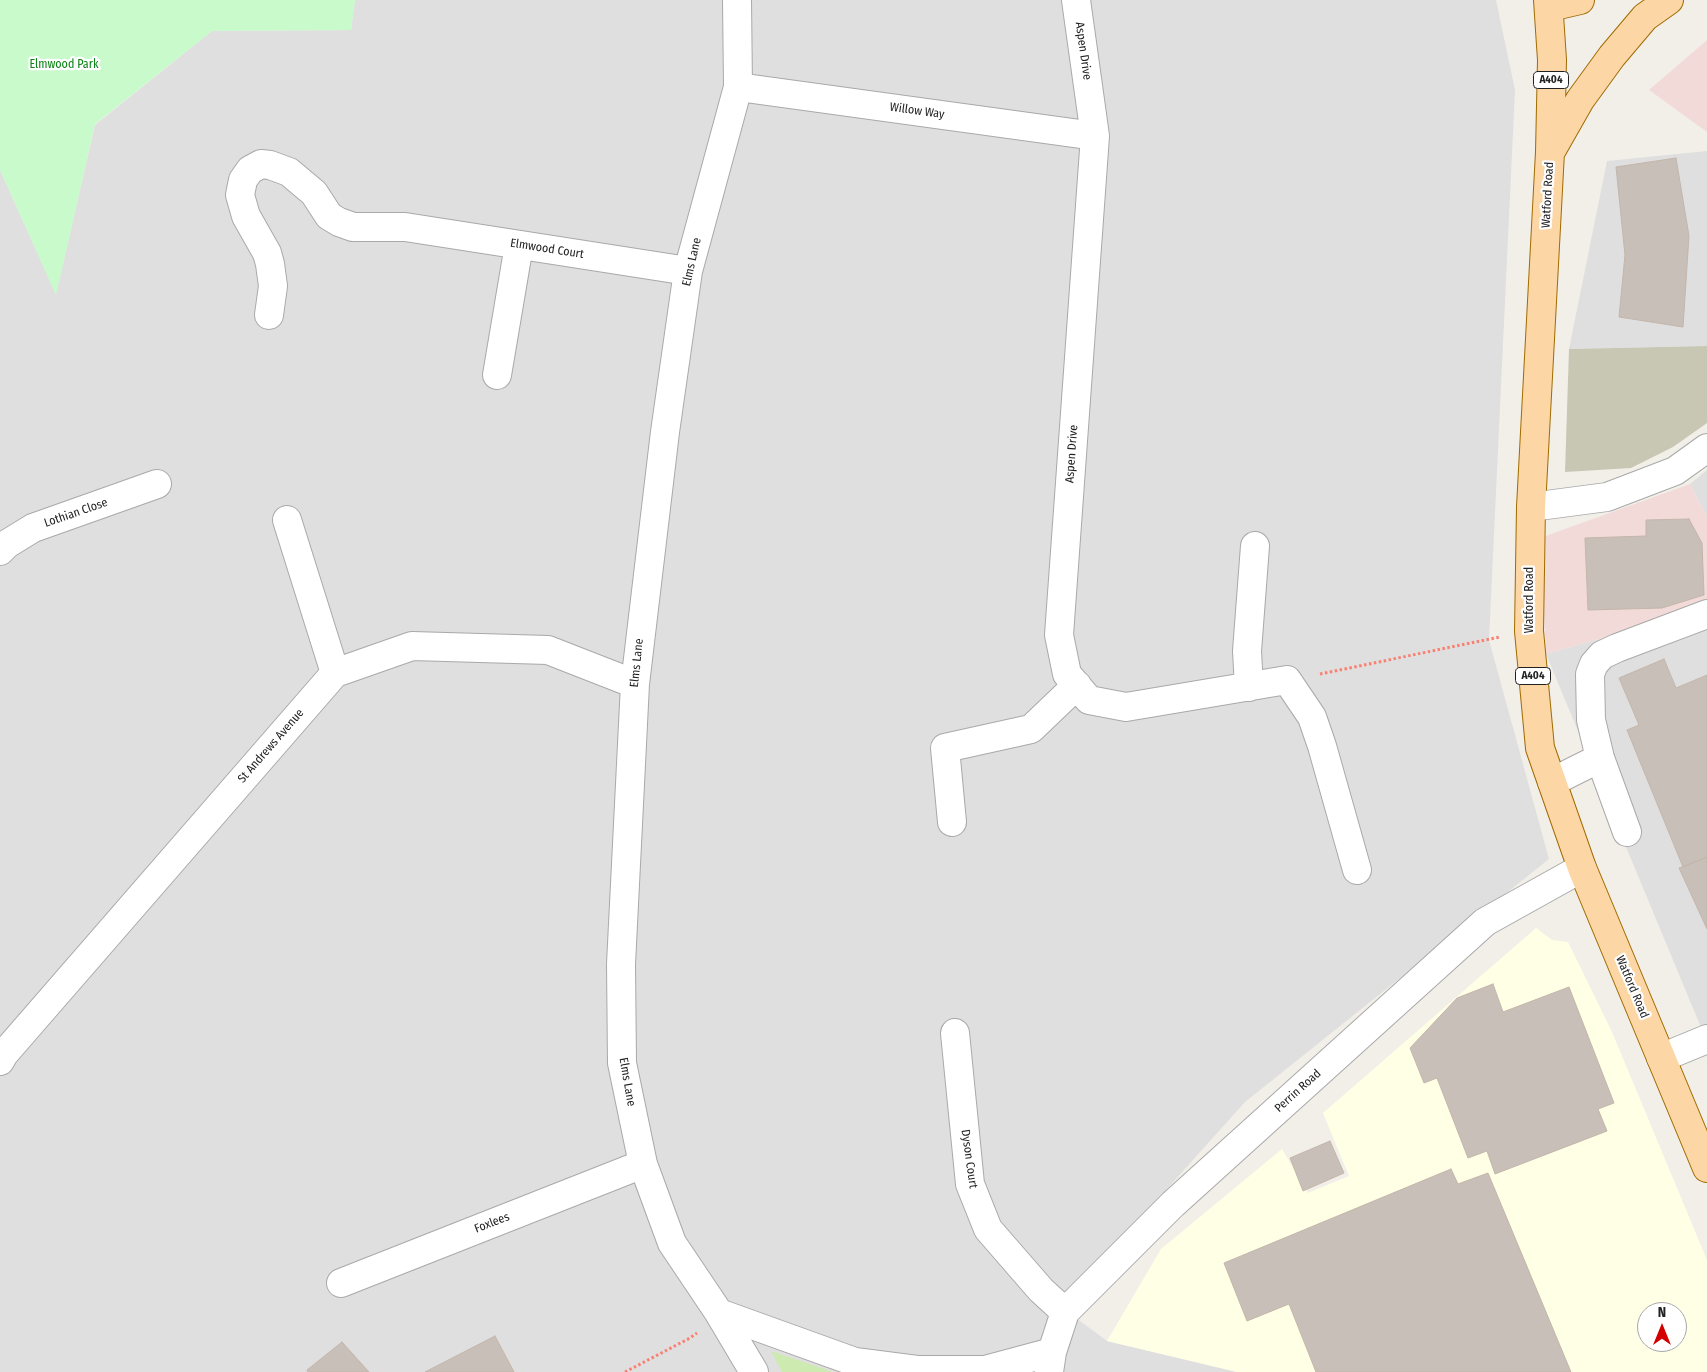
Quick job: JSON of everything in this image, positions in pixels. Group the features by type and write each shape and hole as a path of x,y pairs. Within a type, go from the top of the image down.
{"main road":[{"path":"1549,3 1580,0"},
{"path":"1550,152 1580,100 1612,56 1645,17 1669,0"},
{"name":"Watford Road","path":"1549,3 1552,60 1550,152 1532,508 1529,631 1540,748 1582,868 1707,1168"}],"street":[{"name":"Elms Lane","path":"737,0 738,87 688,271 665,432 634,684 621,964 622,1063 643,1164 672,1243 719,1313 754,1372"},
{"name":"Aspen Drive","path":"1076,0 1095,136 1059,635 1066,674 1089,700 1126,707 1287,680"},
{"name":"Willow Way","path":"738,87 1095,136"},
{"name":"Elmwood Court","path":"269,315 273,286 270,264 267,254 246,216 240,195 243,180 250,170 261,164 290,172 314,194 329,216 352,227 405,227 688,271"},
{"path":"497,375 519,245"},
{"path":"1532,508 1607,497 1675,471 1707,448"},
{"name":"Lothian Close","path":"0,551 34,528 157,484"},
{"path":"287,520 335,673"},
{"path":"1250,687 1247,651 1255,546"},
{"path":"1627,832 1600,758 1591,720 1590,674 1594,664 1602,655 1707,614"},
{"name":"St Andrews Avenue","path":"1,1053 335,673 412,646 548,650 634,684"},
{"path":"1287,680 1312,717 1357,870"},
{"path":"952,822 945,748 1031,729 1077,685"},
{"path":"1552,782 1600,758"},
{"name":"Perrin Road","path":"1051,1362 1066,1312 1173,1204 1485,922 1582,868"},
{"name":"Dyson Court","path":"955,1033 970,1184 977,1202 988,1229 1041,1290 1066,1312"},
{"path":"1661,1058 1707,1039"},
{"name":"Foxlees","path":"341,1283 643,1164"},
{"path":"719,1313 855,1362 917,1370 985,1370 1051,1362"}],"path":[{"path":"1287,680 1529,631"},
{"path":"625,1372 690,1338 719,1313"}],"shaded area":[{"path":"355,0 1496,0 1515,90 1489,640 1549,859 1245,1102 1061,1307 1107,1341 1237,1372 0,1372 0,170 56,294 95,125 212,31 351,30"},
{"path":"1707,40 1707,132 1649,90"},
{"path":"1707,151 1707,346 1569,349 1607,161"},
{"path":"1707,346 1707,423 1673,447 1631,468 1565,472 1569,349"},
{"path":"1707,470 1707,517 1690,484"},
{"path":"1690,484 1707,517 1707,608 1546,654 1540,538"},
{"path":"1707,608 1707,1042 1546,654"},
{"path":"1536,928 1552,940 1568,942 1612,1032 1707,1260 1707,1372 1237,1372 1107,1341 1161,1249 1282,1149 1308,1193 1349,1176 1323,1113"}],"green space":[{"name":"Elmwood Park","path":"0,0 355,0 351,30 212,31 95,124 56,295 0,170"},
{"path":"771,1351 833,1372 782,1372"}],"building":[{"path":"1676,158 1689,236 1683,327 1619,317 1625,255 1616,167"},
{"path":"1689,519 1702,543 1704,595 1662,608 1588,610 1585,538 1646,536 1646,520"},
{"path":"1664,659 1676,688 1707,675 1707,857 1683,867 1627,730 1639,725 1619,678"},
{"path":"1707,857 1707,929 1679,868"},
{"path":"1493,984 1503,1012 1569,987 1614,1103 1598,1109 1607,1131 1495,1174 1487,1151 1468,1158 1437,1078 1424,1083 1410,1048 1457,998"},
{"path":"1330,1141 1344,1173 1303,1191 1290,1158"},
{"path":"1451,1169 1458,1184 1488,1173 1571,1372 1316,1372 1289,1304 1247,1321 1224,1263"},
{"path":"495,1336 514,1372 425,1372"},
{"path":"342,1342 369,1372 308,1372 307,1370"}]}
